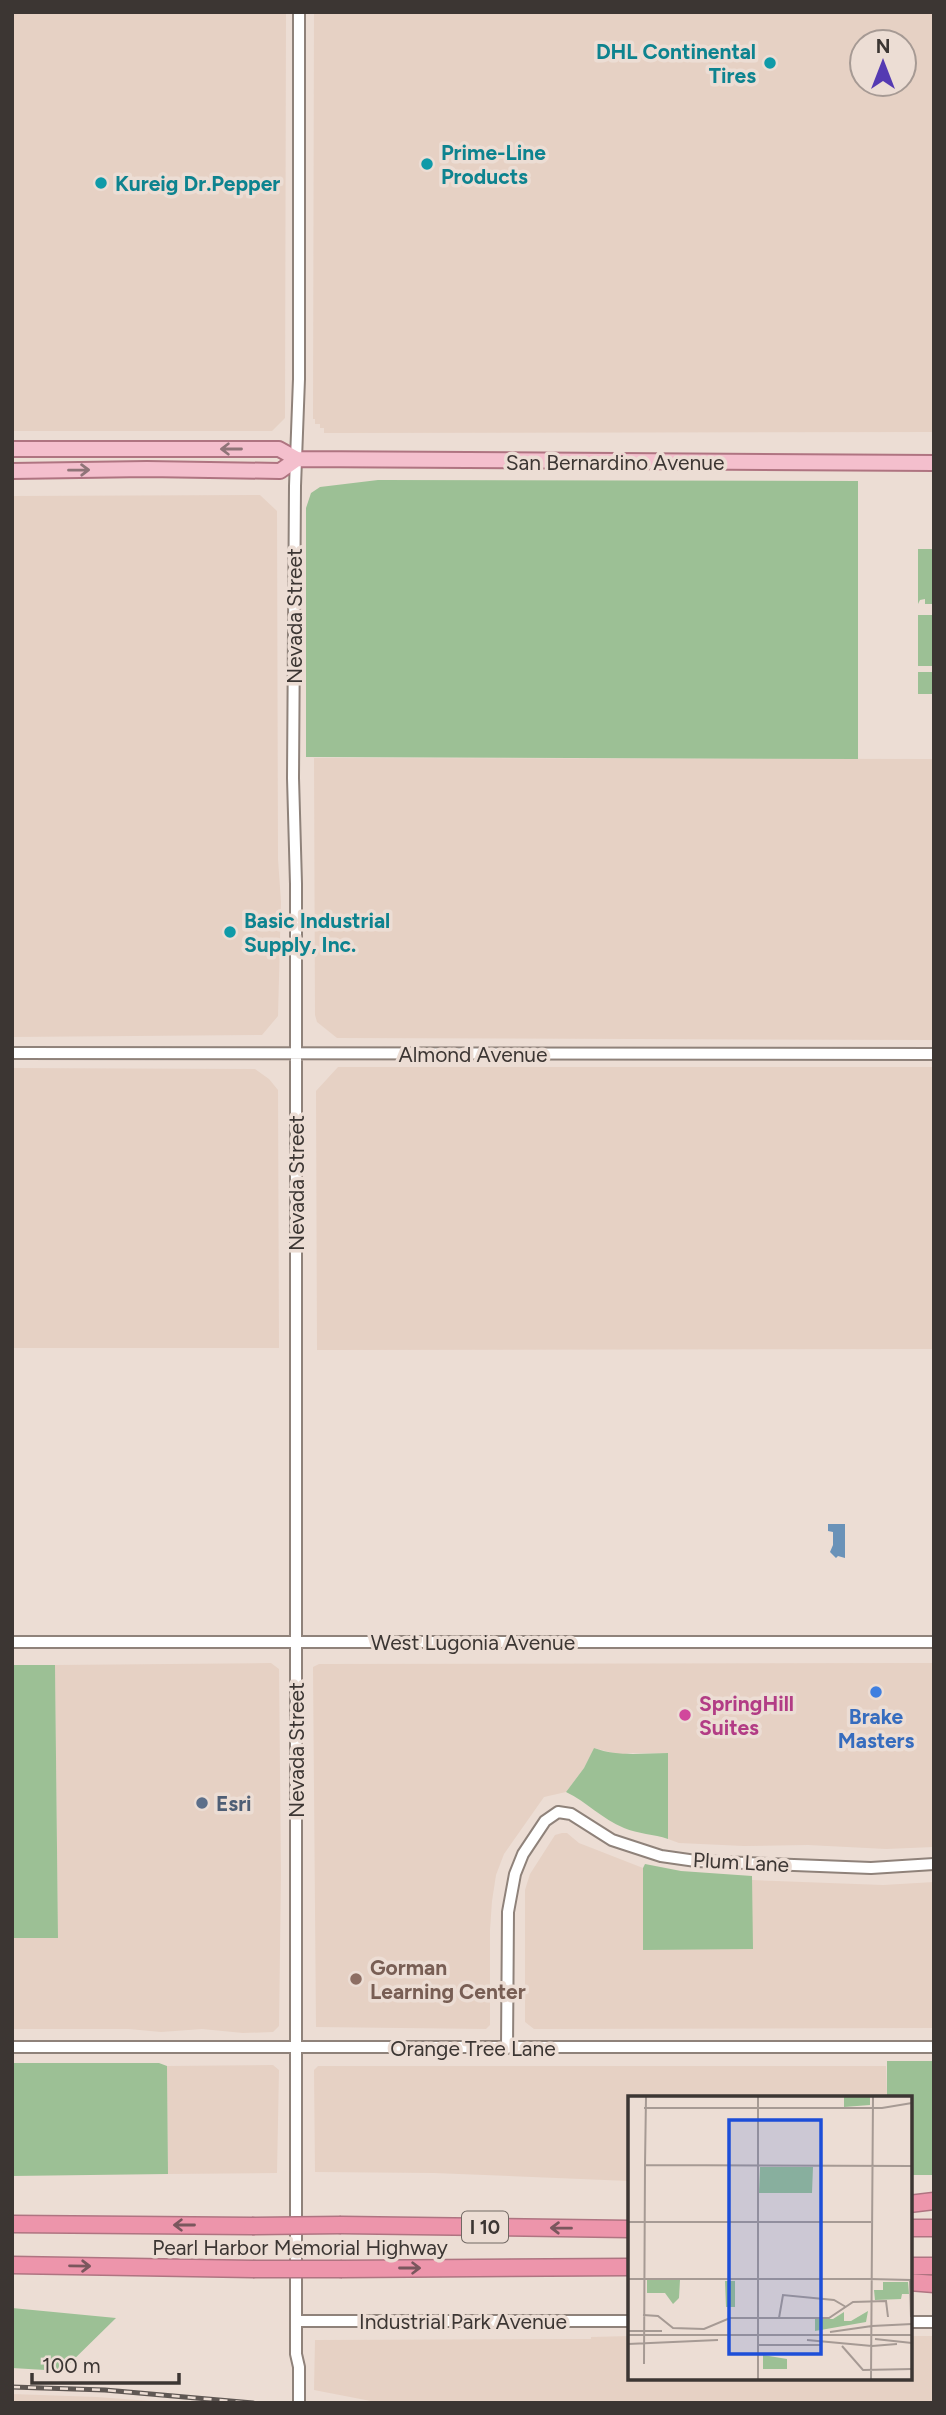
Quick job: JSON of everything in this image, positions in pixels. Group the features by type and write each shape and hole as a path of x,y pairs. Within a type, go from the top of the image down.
{"highway":[{"path":"911,2204 934,2201"},
{"name":"Pearl Harbor Memorial Highway","path":"12,2224 628,2229"},
{"path":"911,2228 934,2228"},
{"name":"Pearl Harbor Memorial Highway","path":"12,2265 253,2269 628,2267"},
{"path":"911,2266 934,2266"},
{"path":"911,2282 934,2284"}],"main road":[{"name":"San Bernardino Avenue","path":"12,449 279,449 297,459 934,463"},
{"name":"San Bernardino Avenue","path":"12,471 280,471 297,459"}],"street":[{"name":"Nevada Street","path":"299,12 299,379 293,764 296,884 296,2354 299,2367 299,2403"},
{"name":"Almond Avenue","path":"12,1053 934,1054"},
{"name":"West Lugonia Avenue","path":"12,1642 934,1642"},
{"name":"Plum Lane","path":"507,2048 508,1912 511,1891 523,1854 545,1821 558,1812 571,1814 612,1840 635,1849 696,1861 871,1868 934,1864"},
{"name":"Orange Tree Lane","path":"12,2048 934,2048"},
{"name":"Industrial Park Avenue","path":"297,2321 628,2321"},
{"path":"911,2322 934,2322"},
{"name":"Nevada Street","path":"292,2403 292,2364 296,2354"}],"shaded area":[{"path":"12,12 286,12 285,418 272,431 12,431"},
{"path":"314,12 934,12 934,432 324,433 320,424 315,424"},
{"path":"260,495 277,511 278,859 281,902 278,1016 262,1035 12,1037 12,496"},
{"path":"314,758 934,759 934,1040 337,1038 317,1022 315,1015"},
{"path":"338,1067 934,1067 934,1349 317,1350 316,1091"},
{"path":"12,1068 255,1069 269,1079 278,1090 279,1348 12,1348"},
{"path":"271,1663 279,1669 279,2026 273,2032 243,2033 202,2029 161,2032 129,2029 12,2029 12,1938 58,1937 55,1665"},
{"path":"934,1663 934,1847 886,1849 679,1843 668,1839 668,1753 621,1755 594,1748 584,1768 566,1792 544,1797 504,1854 496,1875 490,1930 490,2025 486,2029 316,2027 313,1667 319,1664"},
{"path":"567,1833 579,1843 643,1868 643,1949 752,1949 752,1880 883,1885 934,1882 934,2028 534,2029 525,2022 525,1890 530,1874 555,1835"},
{"path":"273,2065 279,2070 277,2173 168,2174 167,2066"},
{"path":"318,2066 886,2066 887,2096 628,2096 628,2181 434,2173 315,2172 314,2070"},
{"path":"628,2336 628,2380 911,2380 911,2336 934,2336 934,2403 381,2403 314,2390 315,2340"},
{"path":"12,2394 97,2397 178,2403 12,2403"}],"green space":[{"path":"378,480 858,481 858,759 306,757 306,508 311,493 320,487"},
{"path":"918,549 934,549 934,604 925,604 925,599 918,604"},
{"path":"918,615 934,615 934,666 918,666"},
{"path":"918,672 934,672 934,694 918,694"},
{"path":"12,1665 55,1665 58,1938 12,1938"},
{"path":"594,1748 621,1754 668,1753 668,1839 624,1828 566,1792 584,1768"},
{"path":"645,1864 681,1871 752,1876 753,1949 643,1950"},
{"path":"887,2061 934,2061 934,2175 911,2175 911,2096 887,2096"},
{"path":"12,2063 159,2063 167,2066 168,2174 12,2176"},
{"path":"12,2308 116,2318 62,2371 12,2368"}],"water":[{"path":"828,1524 845,1524 845,1558 836,1558 830,1552 833,1532 828,1531"}],"railway":[{"path":"12,2387 105,2390 253,2403"}],"place":[{"name":"DHL Continental Tires","path":"770,63"},
{"name":"Prime-Line Products","path":"427,164"},
{"name":"Kureig Dr.Pepper","path":"101,183"},
{"name":"Basic Industrial Supply, Inc.","path":"230,932"},
{"name":"Brake Masters","path":"876,1692"},
{"name":"SpringHill Suites","path":"685,1715"},
{"name":"Esri","path":"202,1803"},
{"name":"Gorman Learning Center","path":"356,1979"}]}
